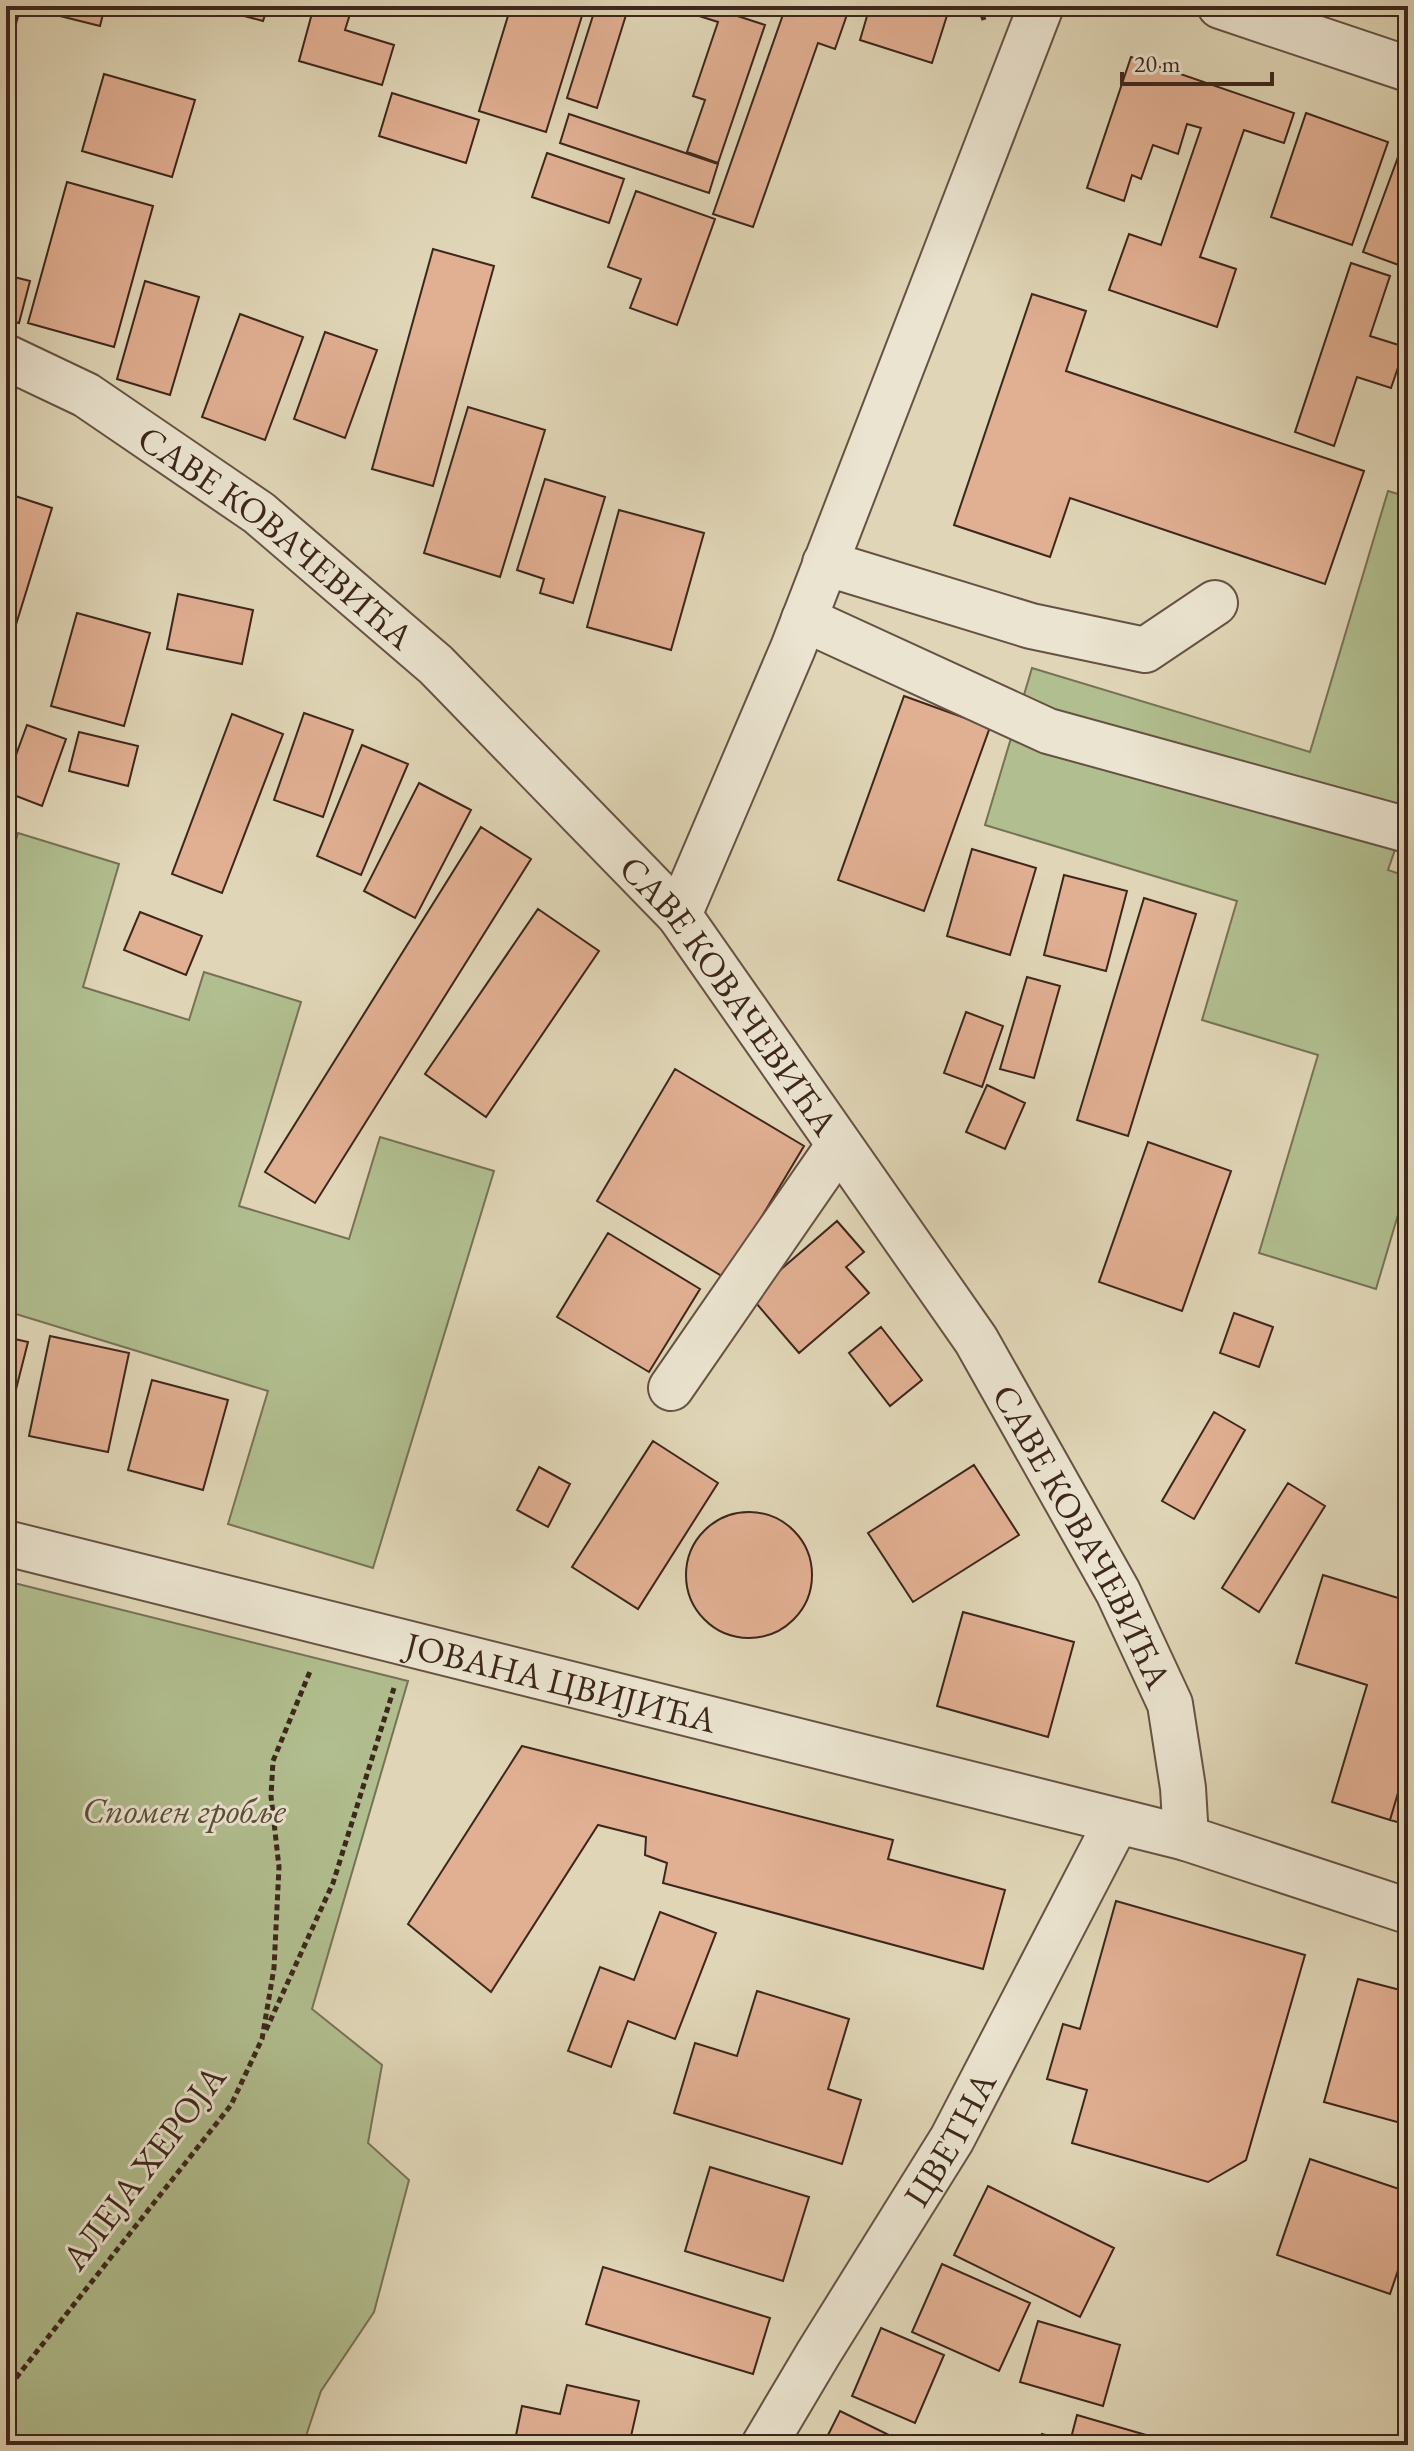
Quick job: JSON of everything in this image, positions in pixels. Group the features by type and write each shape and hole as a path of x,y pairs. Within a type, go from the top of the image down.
{"street":[{"path":"679,915 804,619 1041,6"},
{"path":"1220,6 1408,69"},
{"name":"САВЕ КОВАЧЕВИЋА","path":"6,357 86,395 259,513 436,665 679,915 976,1340 1118,1592 1170,1704 1183,1788 1186,1838"},
{"path":"825,563 1031,626 1145,650 1215,603"},
{"path":"804,619 1048,731 1408,830"},
{"path":"671,1388 839,1145"},
{"name":"ЈОВАНА ЦВИЈИЋА","path":"6,1543 1116,1823 1186,1838 1408,1911"},
{"name":"ЦВЕТНА","path":"764,2445 952,2139 1116,1823"}],"path":[{"name":"АЛЕЈА ХЕРОЈА","path":"6,2395 231,2105 262,2039 274,1968 279,1867 271,1796 273,1761 328,1626"},
{"path":"262,2039 333,1883 407,1645"}],"green space":[{"path":"1388,491 1408,497 1408,812 1388,870 1408,877 1408,1181 1376,1289 1259,1253 1318,1055 1202,1020 1237,901 985,825 1032,668 1310,752"},
{"path":"18,833 119,864 83,987 189,1020 204,972 301,1002 239,1206 349,1239 380,1137 494,1171 373,1568 228,1524 268,1391 6,1311 6,874"},
{"name":"Спомен гробље","path":"6,1581 408,1681 312,2009 382,2065 368,2143 409,2180 374,2312 321,2391 303,2445 6,2445"}],"building":[{"path":"6,6 21,6 6,59"},
{"path":"46,6 105,6 100,26 44,12"},
{"path":"228,6 268,6 263,21 226,11"},
{"path":"314,6 334,6 351,11 345,30 394,45 382,85 299,61"},
{"path":"511,6 585,6 546,132 479,111"},
{"path":"596,6 626,15 597,108 567,98"},
{"path":"682,6 707,6 765,25 718,163 687,152 705,100 693,96 718,22 680,10"},
{"path":"749,6 785,6 782,16"},
{"path":"786,6 850,6 835,49 818,43 753,227 713,214"},
{"path":"870,6 950,6 932,63 860,40"},
{"path":"1131,57 1294,113 1284,143 1244,130 1200,257 1236,269 1217,327 1109,290 1129,234 1161,245 1201,128 1187,124 1178,154 1153,145 1141,179 1132,175 1124,201 1087,188"},
{"path":"104,74 195,100 172,177 82,151"},
{"path":"392,93 479,120 466,163 379,136"},
{"path":"1306,113 1388,142 1352,245 1271,217"},
{"path":"569,114 718,164 709,193 560,143"},
{"path":"1401,149 1408,152 1407,268 1363,252"},
{"path":"547,153 624,179 609,223 532,197"},
{"path":"67,182 153,206 114,347 28,323"},
{"path":"636,191 715,219 677,325 630,308 641,279 608,267"},
{"path":"433,249 494,266 433,486 372,469"},
{"path":"1351,263 1390,276 1370,336 1405,347 1391,388 1357,377 1334,446 1295,432"},
{"path":"6,275 30,281 19,323 6,320"},
{"path":"145,281 199,297 170,395 117,379"},
{"path":"1032,294 1086,311 1066,371 1364,471 1325,584 1070,498 1050,557 954,525"},
{"path":"240,314 303,337 265,440 202,417"},
{"path":"325,332 377,350 345,438 294,419"},
{"path":"468,407 545,430 500,577 424,553"},
{"path":"545,479 605,497 573,603 540,593 544,579 517,570"},
{"path":"9,494 52,508 6,657 6,504"},
{"path":"619,510 704,533 671,650 587,627"},
{"path":"178,594 253,610 242,664 167,649"},
{"path":"77,613 150,633 124,726 51,706"},
{"path":"904,696 990,727 924,911 838,880"},
{"path":"304,713 353,730 323,817 274,800"},
{"path":"232,714 283,734 222,893 172,874"},
{"path":"27,725 66,739 42,806 6,792 6,782"},
{"path":"79,732 138,746 128,786 69,771"},
{"path":"362,745 408,764 361,875 317,856"},
{"path":"419,783 471,810 415,918 364,891"},
{"path":"481,827 531,859 315,1203 265,1172"},
{"path":"972,849 1036,868 1010,955 947,936"},
{"path":"1064,875 1127,891 1106,971 1044,955"},
{"path":"1144,898 1196,914 1128,1136 1077,1120"},
{"path":"538,909 599,951 486,1117 425,1074"},
{"path":"140,912 202,936 186,975 124,950"},
{"path":"1027,977 1060,986 1034,1078 1000,1069"},
{"path":"966,1012 1003,1026 982,1087 944,1073"},
{"path":"675,1069 804,1146 725,1278 597,1201"},
{"path":"987,1085 1025,1103 1005,1149 966,1132"},
{"path":"1148,1142 1231,1171 1182,1311 1099,1282"},
{"path":"837,1221 864,1252 846,1267 869,1293 799,1353 750,1296"},
{"path":"608,1233 700,1289 649,1372 557,1317"},
{"path":"1234,1313 1273,1327 1259,1367 1220,1353"},
{"path":"881,1327 922,1380 890,1406 849,1353"},
{"path":"50,1336 129,1353 108,1452 29,1436"},
{"path":"6,1337 28,1342 9,1417 6,1416"},
{"path":"152,1380 228,1400 203,1490 128,1470"},
{"path":"1214,1412 1245,1430 1194,1519 1162,1501"},
{"path":"653,1441 718,1483 638,1609 572,1567"},
{"path":"974,1465 1019,1535 913,1602 868,1533"},
{"path":"539,1467 570,1484 548,1527 517,1510"},
{"path":"1288,1483 1325,1506 1259,1612 1222,1588"},
{"path":"749,1512 773,1517 794,1530 807,1551 812,1575 807,1599 794,1620 773,1633 749,1638 725,1633 704,1620 691,1599 686,1575 691,1551 704,1530 725,1517"},
{"path":"1323,1575 1408,1601 1408,1759 1390,1820 1332,1802 1367,1685 1296,1663"},
{"path":"963,1612 1074,1642 1048,1737 937,1706"},
{"path":"522,1746 893,1840 888,1859 1005,1890 983,1969 663,1883 667,1863 645,1855 646,1837 598,1825 491,1992 408,1924"},
{"path":"1408,1759 1408,1825 1390,1820"},
{"path":"1116,1901 1305,1955 1246,2160 1208,2182 1072,2143 1087,2090 1047,2079 1063,2024 1080,2029"},
{"path":"660,1912 716,1933 675,2039 628,2021 611,2067 568,2051 600,1967 634,1980"},
{"path":"1358,1979 1408,1992 1408,2125 1324,2102"},
{"path":"757,1991 849,2019 828,2089 861,2100 842,2164 674,2113 695,2043 737,2056"},
{"path":"1310,2159 1408,2192 1408,2241 1390,2294 1277,2255"},
{"path":"710,2167 809,2197 783,2281 685,2251"},
{"path":"988,2186 1114,2248 1080,2317 954,2255"},
{"path":"942,2264 1030,2303 999,2371 912,2332"},
{"path":"603,2267 770,2318 753,2374 586,2324"},
{"path":"1038,2321 1120,2345 1103,2406 1020,2382"},
{"path":"881,2328 944,2355 915,2423 852,2396"},
{"path":"567,2385 639,2401 629,2445 514,2445 522,2406 560,2414"},
{"path":"840,2411 895,2438 892,2445 823,2445"},
{"path":"1077,2415 1153,2437 1151,2445 1038,2445 1042,2434 1070,2442"}]}
